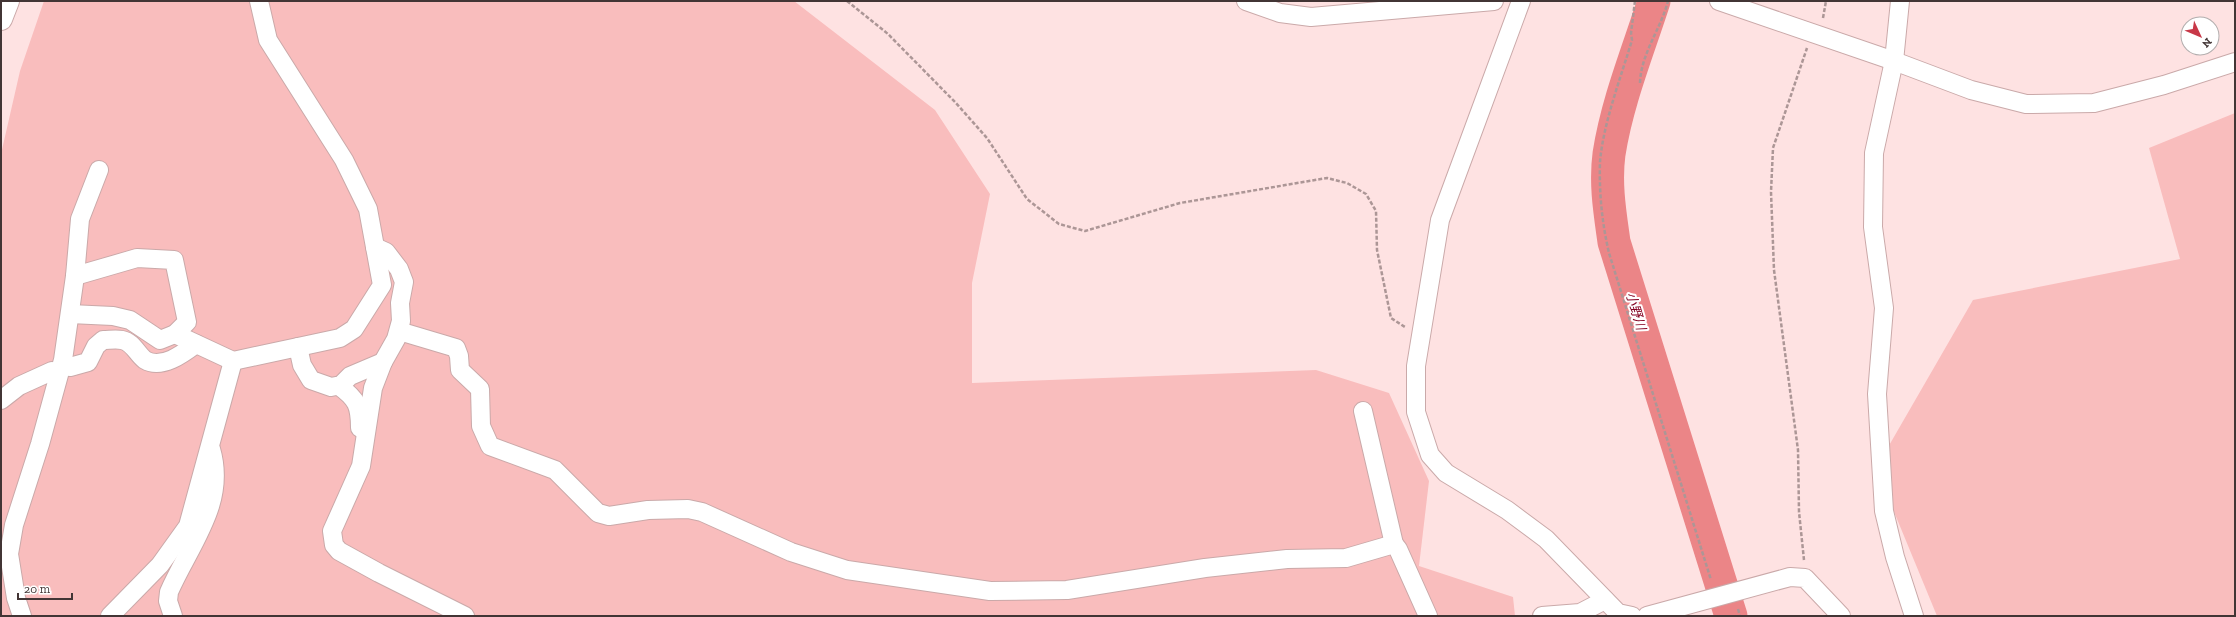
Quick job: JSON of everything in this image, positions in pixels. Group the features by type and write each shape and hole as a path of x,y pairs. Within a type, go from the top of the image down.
{"main road":[{"path":"1,18 8,1"}],"street":[{"path":"176,334 233,361 340,338 354,328 382,285 368,209 344,160 268,40 259,1"},
{"path":"1246,1 1280,13 1311,17 1494,1"},
{"path":"1521,1 1503,55 1440,220 1416,366 1416,412 1430,455 1446,473 1507,510 1546,539 1618,613 1632,616"},
{"path":"1719,1 1894,61 1971,90 2026,104 2094,103 2164,85 2235,62"},
{"path":"1900,1 1894,61 1874,153 1873,227 1884,308 1878,394 1884,511 1895,558 1914,616"},
{"path":"22,616 16,598 9,554 14,525 40,444 63,360 75,276 80,219 99,170"},
{"path":"375,248 386,252 399,269 404,282 400,303 402,321 399,331 383,362 373,388 361,466 332,531 334,545 340,551 379,573 465,616"},
{"path":"70,314 113,316 130,320 160,340 176,334 187,322 174,260 137,258 75,276"},
{"path":"399,331 456,348 459,356 460,370 480,389 481,426 490,446 555,470 598,512 609,516 648,510 688,509 702,512 792,552 847,570 970,590 1067,590 1212,567 1287,559 1346,558 1394,544"},
{"path":"70,367 88,362 96,346 103,340 122,340 133,346 146,360 156,363 178,357 196,344"},
{"path":"298,347 302,365 311,380 331,387 339,386 350,376 383,362"},
{"path":"110,616 160,566 188,526 233,361"},
{"path":"1,400 19,386 52,371"},
{"path":"339,386 356,401 360,411 360,431 366,439"},
{"path":"1363,411 1394,544 1398,549 1428,616"},
{"path":"173,616 168,601 169,592 209,513 214,490 216,466 210,446"},
{"path":"1647,616 1790,577 1805,578 1841,616"},
{"path":"1542,616 1580,613 1605,600"}],"path":[{"path":"847,1 888,34 956,102 987,138 1027,199 1059,224 1085,231 1180,203 1327,178 1347,182 1366,194 1376,211 1377,250 1391,318 1421,336"},
{"path":"1635,1 1631,32 1632,40 1604,139 1600,161 1601,208 1609,253 1722,596"},
{"path":"1640,83 1640,72 1656,29 1664,19 1668,1"},
{"path":"1805,578 1799,512 1798,450 1774,270 1771,192 1773,148 1812,33"}],"shaded area":[{"path":"44,1 794,1 935,110 990,194 972,283 972,383 1316,370 1389,393 1429,481 1419,566 1513,597 1515,616 1,616 1,154 20,71"},
{"path":"2235,113 2235,616 1937,616 1876,468 1973,300 2180,259 2149,148"}],"waterway":[{"name":"小野川","path":"1654,1 1628,77 1617,115 1609,154 1608,198 1614,242 1731,616"}]}
